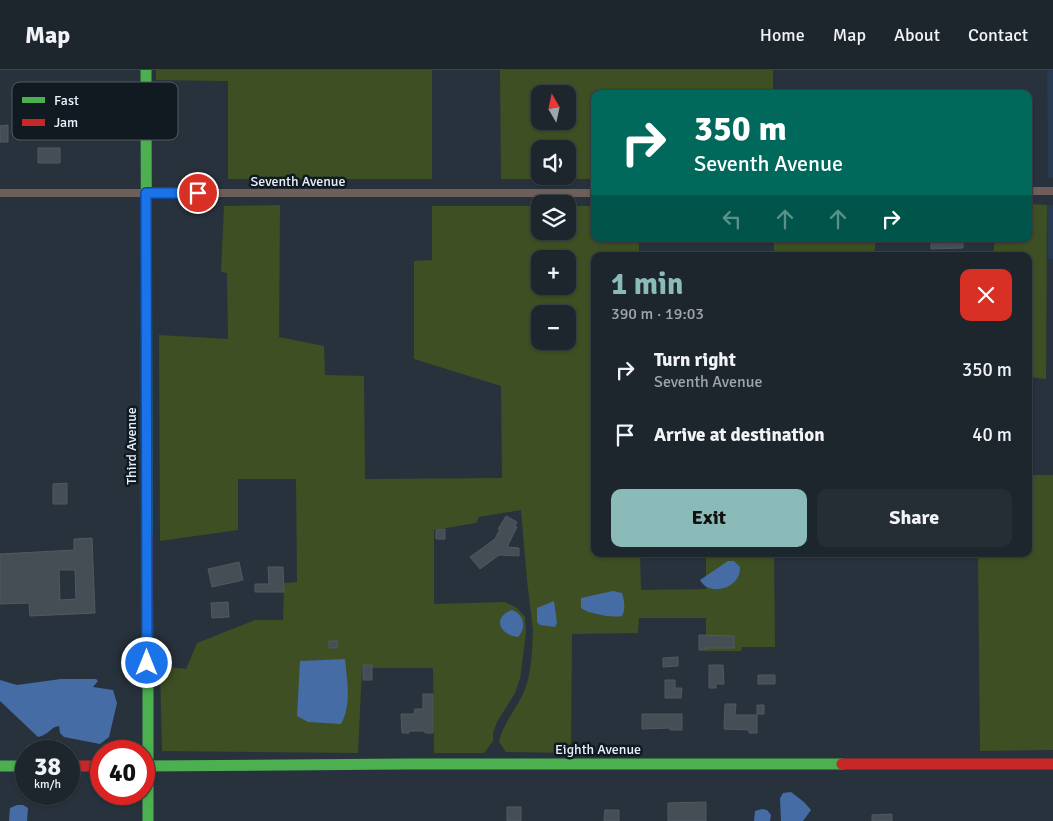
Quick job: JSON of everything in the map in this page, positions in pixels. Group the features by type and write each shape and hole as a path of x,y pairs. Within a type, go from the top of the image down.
{"main road":[{"name":"Third Avenue","path":"146,140 146,740"},
{"name":"Eighth Avenue","path":"155,766 1053,764"},
{"path":"0,766 15,766"},
{"name":"Third Avenue","path":"147,805 148,821"}],"street":[{"path":"1032,191 1053,191"},
{"name":"Seventh Avenue","path":"0,193 591,193"}],"shaded area":[{"path":"1047,70 1053,70 1053,178 1048,178"},
{"path":"1047,205 1053,205 1053,259 1048,259"}],"green space":[{"path":"156,70 432,70 432,179 228,179 228,81 156,80"},
{"path":"500,70 773,70 773,90 591,90 591,179 576,179 576,140 531,140 531,179 501,179"},
{"path":"1032,204 1047,205 1046,379 1032,377 1032,252 993,252 995,242 1032,242"},
{"path":"280,205 279,337 324,346 325,375 364,376 365,479 502,478 501,386 414,359 414,261 432,260 432,206 531,206 531,240 576,240 576,206 591,206 591,242 639,242 639,252 591,252 591,557 640,557 641,590 706,589 706,557 774,557 775,647 742,647 741,651 706,651 706,618 639,618 638,633 572,634 571,753 506,752 499,742 506,724 525,689 531,664 533,630 521,510 479,517 476,523 434,530 434,604 505,602 517,608 525,617 526,633 520,679 515,693 497,722 493,733 493,741 484,753 434,753 433,668 362,668 358,753 162,751 160,666 186,669 197,643 255,620 283,620 284,583 297,582 296,479 238,479 238,530 160,541 159,335 228,339 227,273 221,272 224,206"},
{"path":"774,242 876,242 874,252 774,252"},
{"path":"1032,475 1053,475 1053,750 980,751 978,557 1032,557"}],"water":[{"path":"728,561 734,561 740,567 739,575 735,581 724,588 717,589 704,585 700,580"},
{"path":"613,591 622,593 624,607 622,616 601,615 581,608 581,598"},
{"path":"554,601 557,623 555,627 540,625 537,622 537,608"},
{"path":"512,610 522,618 523,622 523,630 518,637 506,633 500,625 502,617"},
{"path":"345,659 348,700 341,724 308,722 297,716 300,661"},
{"path":"61,679 96,679 98,681 93,687 113,690 117,703 109,737 105,740 90,740 90,742 64,737 60,733 59,726 38,737 0,701 0,680 17,685"},
{"path":"791,792 811,810 803,821 781,821 780,798 783,793"},
{"path":"23,805 28,808 27,821 9,821 10,808"},
{"path":"767,810 771,815 770,821 754,821 755,811"}],"building":[{"path":"8,125 8,142 0,142 0,126"},
{"path":"38,148 60,148 60,163 38,163"},
{"path":"931,242 963,242 963,248 931,249"},
{"path":"67,483 67,504 53,504 53,484"},
{"path":"506,516 517,522 515,526 517,527 507,547 519,548 519,556 499,555 480,569 470,557 495,539 500,529 498,529"},
{"path":"445,529 445,539 436,539 436,530"},
{"path":"92,538 95,613 30,616 29,603 0,604 0,554 74,550 74,539","holes":["59,570 75,570 76,599 60,600"]},
{"path":"239,562 243,580 212,587 208,569"},
{"path":"268,567 283,567 284,592 255,592 255,584 269,584"},
{"path":"228,602 229,617 212,618 211,603"},
{"path":"699,635 734,636 734,648 706,648 706,650 699,650"},
{"path":"329,641 337,641 337,648 329,648"},
{"path":"678,657 678,666 663,667 663,658"},
{"path":"363,665 372,665 372,680 363,680"},
{"path":"709,665 723,665 724,684 716,684 716,688 709,688"},
{"path":"758,675 775,675 775,684 758,684"},
{"path":"665,680 675,680 675,688 682,688 681,698 665,698"},
{"path":"423,694 433,694 433,733 409,731 409,733 402,733 401,714 414,714 415,709 423,709"},
{"path":"725,704 736,704 735,715 757,715 757,733 749,733 749,730 724,729"},
{"path":"757,705 764,705 764,714 757,714"},
{"path":"642,714 682,714 682,730 670,730 670,728 642,729"},
{"path":"706,802 706,821 668,821 668,803"},
{"path":"507,807 521,807 521,821 507,821"},
{"path":"605,810 619,810 619,821 604,821"},
{"path":"892,814 892,821 872,821 872,815"}],"traffic: fast":[{"path":"146,70 146,82"},
{"path":"146,140 147,534"},
{"path":"148,649 148,821"},
{"path":"155,766 842,764"},
{"path":"0,766 15,766"}],"traffic: jam":[{"path":"147,534 148,649"},
{"path":"842,764 1053,764"},
{"path":"80,766 90,766"}],"route":[{"path":"147,663 146,193 198,193"}]}
